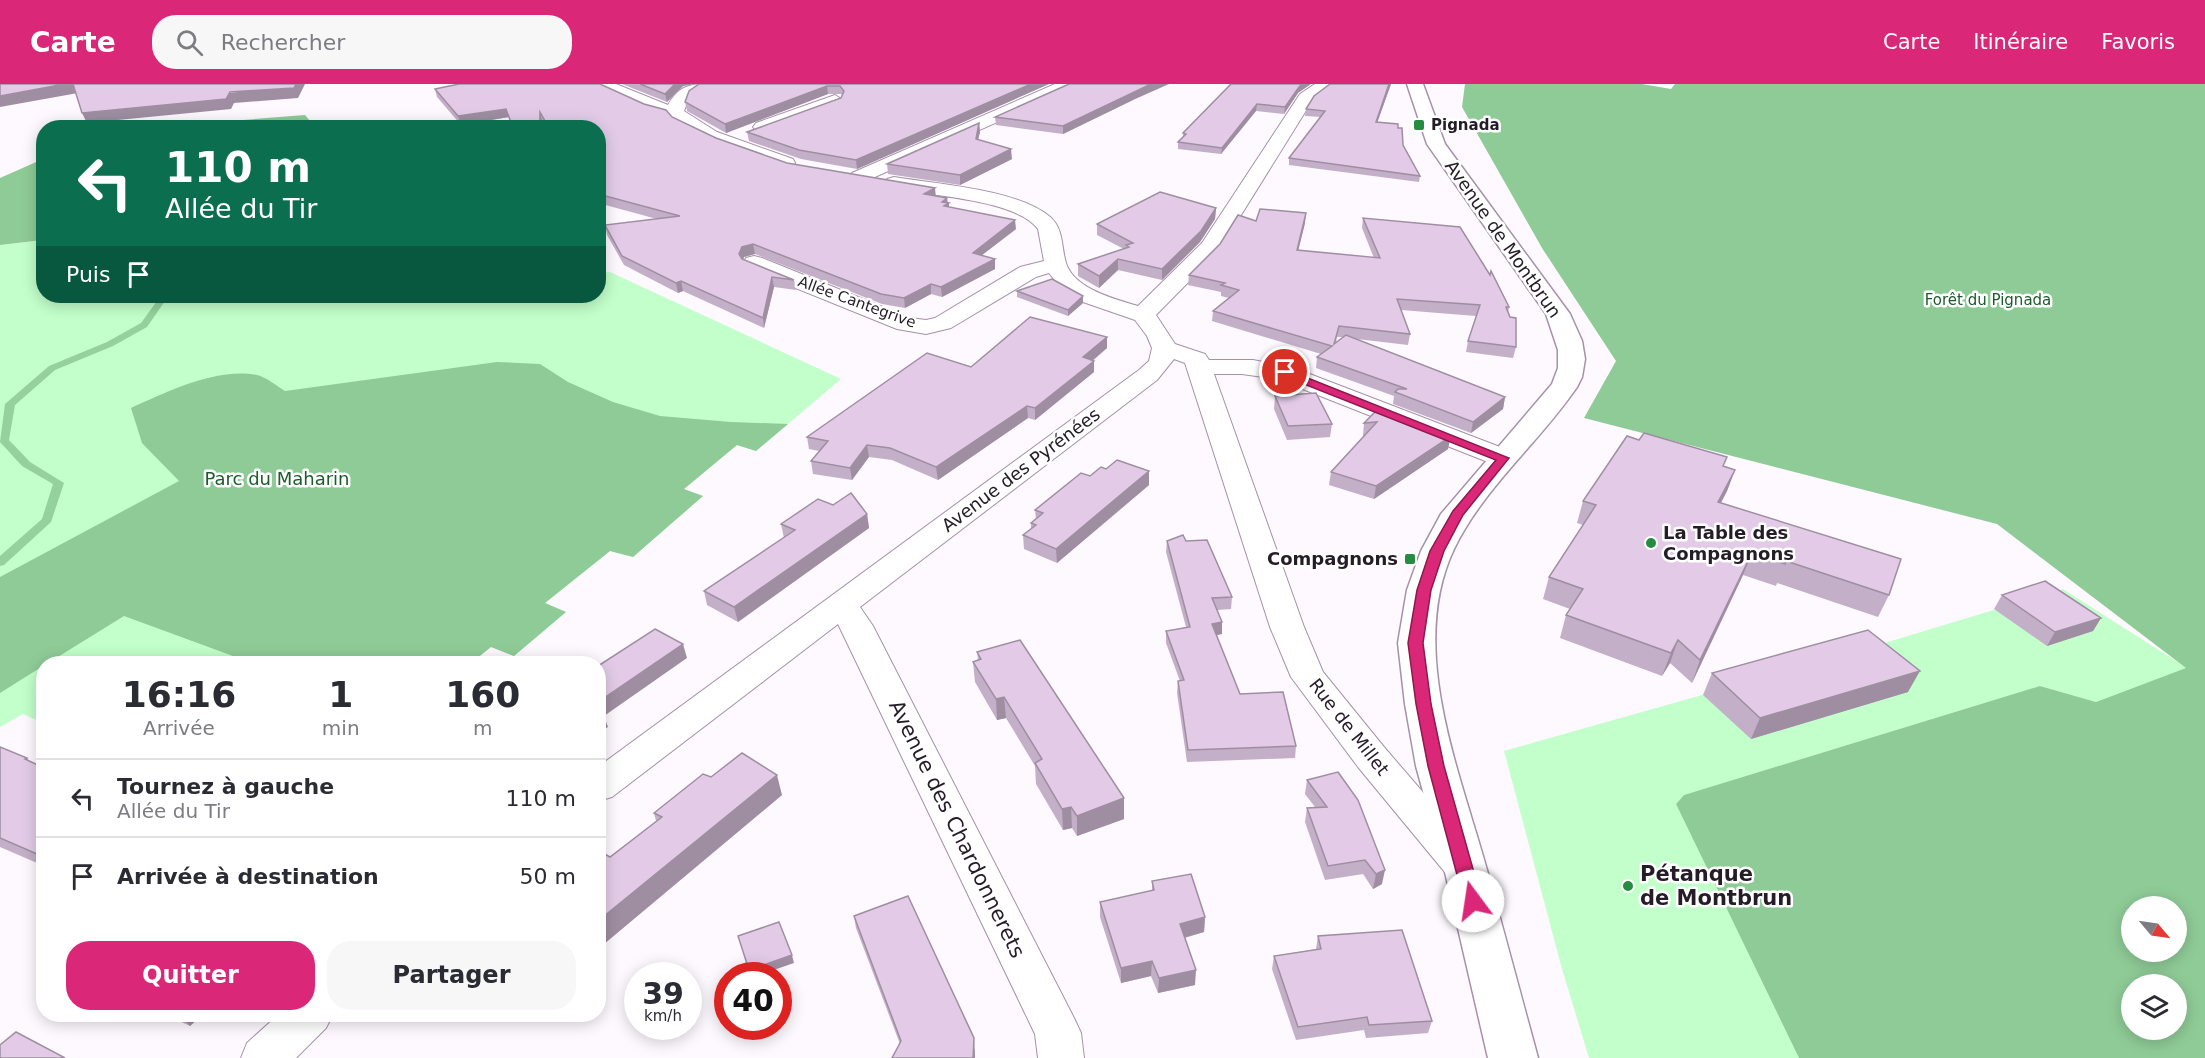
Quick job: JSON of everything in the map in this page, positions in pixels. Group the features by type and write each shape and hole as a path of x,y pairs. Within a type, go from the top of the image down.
{"street":[{"path":"602,84 653,106 675,112 681,119 724,141 803,167"},
{"path":"675,112 680,97 700,84"},
{"path":"859,177 1068,84"},
{"path":"1143,315 1210,247 1306,98 1325,84"},
{"name":"Avenue de Montbrun","path":"1415,84 1436,144 1558,314 1571,343 1574,362 1566,384 1457,514 1437,551 1424,590 1416,643 1424,704 1436,766 1465,868 1513,1058"},
{"path":"724,141 835,100"},
{"path":"839,174 984,198 1030,212 1044,221 1051,233 1056,265 1061,278 1105,303 1143,315 1160,335 1164,349 1182,353 1196,360 1199,368 1259,366 1285,372 1503,458"},
{"name":"Allée Cantegrive","path":"754,263 905,324 926,327 943,323 1028,272 1056,265"},
{"name":"Avenue des Pyrénées","path":"606,781 1148,375 1162,361 1164,349"},
{"name":"Rue de Millet","path":"1199,368 1287,627 1308,677 1371,757 1465,868"},
{"name":"Avenue des Chardonnerets","path":"842,604 856,626 1058,1033 1061,1058"},
{"path":"264,1058 301,1022"}],"green space":[{"name":"Forêt du Pignada","path":"1465,84 1642,84 1671,89 1675,84 2205,84 2205,1058 1799,1058 1676,804 1684,795 2040,686 2096,702 2186,668 1997,524 1584,418 1616,361 1542,248 1462,107"},
{"path":"305,115 309,120 243,120"},
{"path":"36,162 36,241 0,245 0,178"},
{"name":"Parc du Maharin","path":"36,241 36,303 606,303 606,272 610,272 841,379 756,451 737,445 684,489 703,496 633,557 610,551 545,603 566,612 514,656 491,647 480,656 36,656 36,720 23,714 0,727 0,245"},
{"path":"497,362 540,364 568,382 613,402 660,416 788,424 756,451 737,445 684,489 703,496 633,557 610,551 545,603 566,612 514,656 491,647 480,656 233,656 124,616 59,656 36,656 36,670 0,693 0,577 179,481 142,443 131,408 192,382 242,373 257,375 285,391"},
{"name":"Pétanque de Montbrun","path":"2063,589 2187,668 2096,702 2040,686 1684,795 1676,804 1799,1058 1589,1058 1562,969 1504,751 1858,651"}],"building":[{"path":"0,84 65,84 0,96"},
{"path":"73,84 296,84 294,88 230,92 226,99 82,113"},
{"path":"459,84 600,84 644,104 666,110 672,117 716,138 787,163 935,188 924,194 947,198 942,202 949,203 944,206 1015,220 973,253 995,259 941,287 931,284 904,298 881,294 753,244 742,247 739,254 742,259 794,280 772,277 763,318 681,281 676,283 622,256 606,225 680,216 606,196 606,120 544,120 540,112 540,120 510,120 506,109 458,116 435,89"},
{"path":"640,84 675,84 665,94"},
{"path":"699,84 1031,84 856,160 799,150 747,132 841,98 844,91 840,86 827,86 725,124 685,102 689,91"},
{"path":"1069,84 1151,84 1063,126 995,117"},
{"path":"1231,84 1302,84 1285,107 1257,104 1222,148 1178,142 1186,134 1183,133"},
{"path":"1330,84 1389,84 1376,122 1398,124 1398,128 1402,128 1403,145 1420,176 1289,158 1325,111 1306,109 1314,96"},
{"path":"979,123 976,139 1011,149 960,175 887,164"},
{"path":"1160,192 1216,208 1201,231 1162,269 1118,259 1099,276 1078,264 1129,247 1126,245 1133,243 1097,224"},
{"path":"1260,209 1306,213 1297,250 1380,258 1363,218 1460,227 1490,275 1491,271 1509,307 1506,307 1510,317 1516,318 1516,347 1468,341 1480,305 1397,299 1410,334 1339,326 1334,344 1346,335 1505,397 1473,422 1395,392 1398,389 1407,389 1317,357 1332,346 1213,311 1239,290 1221,285 1225,283 1189,275 1220,244 1238,215 1256,221"},
{"path":"1052,279 1083,296 1068,310 1017,291"},
{"path":"1030,317 1107,337 1083,357 1094,361 1035,408 1027,406 936,467 890,448 867,445 850,468 811,461 828,441 807,437 927,353 971,367"},
{"path":"1316,393 1332,424 1288,426 1275,396"},
{"path":"1379,408 1451,436 1376,486 1331,472 1377,422 1364,423"},
{"path":"1644,433 1727,457 1723,466 1735,470 1718,502 1901,559 1889,595 1786,561 1785,564 1752,553 1700,660 1678,640 1671,653 1566,615 1583,589 1549,577 1596,505 1583,501 1627,436 1639,440"},
{"path":"1117,460 1149,471 1056,549 1023,535 1036,525 1031,523 1043,513 1035,510 1081,473 1090,476 1101,467 1106,469"},
{"path":"851,493 867,514 734,607 704,591 795,530 781,524 818,499 833,505"},
{"path":"1183,535 1186,541 1207,540 1232,597 1212,598 1222,622 1212,624 1240,694 1283,692 1296,746 1188,750 1178,681 1184,680 1166,631 1190,627 1167,541"},
{"path":"2045,581 2101,618 2055,632 2002,595"},
{"path":"655,629 683,644 606,697 606,661"},
{"path":"1868,630 1920,671 1760,718 1712,673"},
{"path":"1020,640 1124,798 1077,816 1071,807 1062,809 1035,763 1042,759 1004,697 996,699 973,662 981,659 977,652"},
{"path":"0,747 36,764 36,854 0,838"},
{"path":"742,753 777,775 606,914 606,855 610,857 662,817 654,813 703,774 711,777"},
{"path":"1338,772 1358,800 1385,870 1376,874 1365,860 1328,866 1307,808 1327,807 1307,780"},
{"path":"1191,874 1205,917 1180,924 1196,970 1159,978 1152,961 1121,968 1100,902 1154,890 1152,881"},
{"path":"908,896 974,1038 973,1058 892,1058 901,1041 854,916"},
{"path":"779,922 792,955 772,962 746,962 738,936"},
{"path":"1402,930 1432,1021 1369,1025 1367,1017 1298,1027 1274,956 1321,949 1318,936"},
{"path":"16,1032 65,1058 0,1058 0,1045"}],"waterway":[{"path":"0,562 47,520 59,483 26,464 4,440 10,404 52,368 110,344 144,325 160,303"}],"place":[{"name":"Pignada","path":"1419,125"},
{"name":"La Table des Compagnons","path":"1651,543"},
{"name":"Compagnons","path":"1410,559"},
{"name":"Pétanque de Montbrun","path":"1628,886"}],"route":[{"path":"1285,372 1503,458 1457,514 1437,551 1424,590 1416,643 1424,704 1436,766 1473,901"}]}
